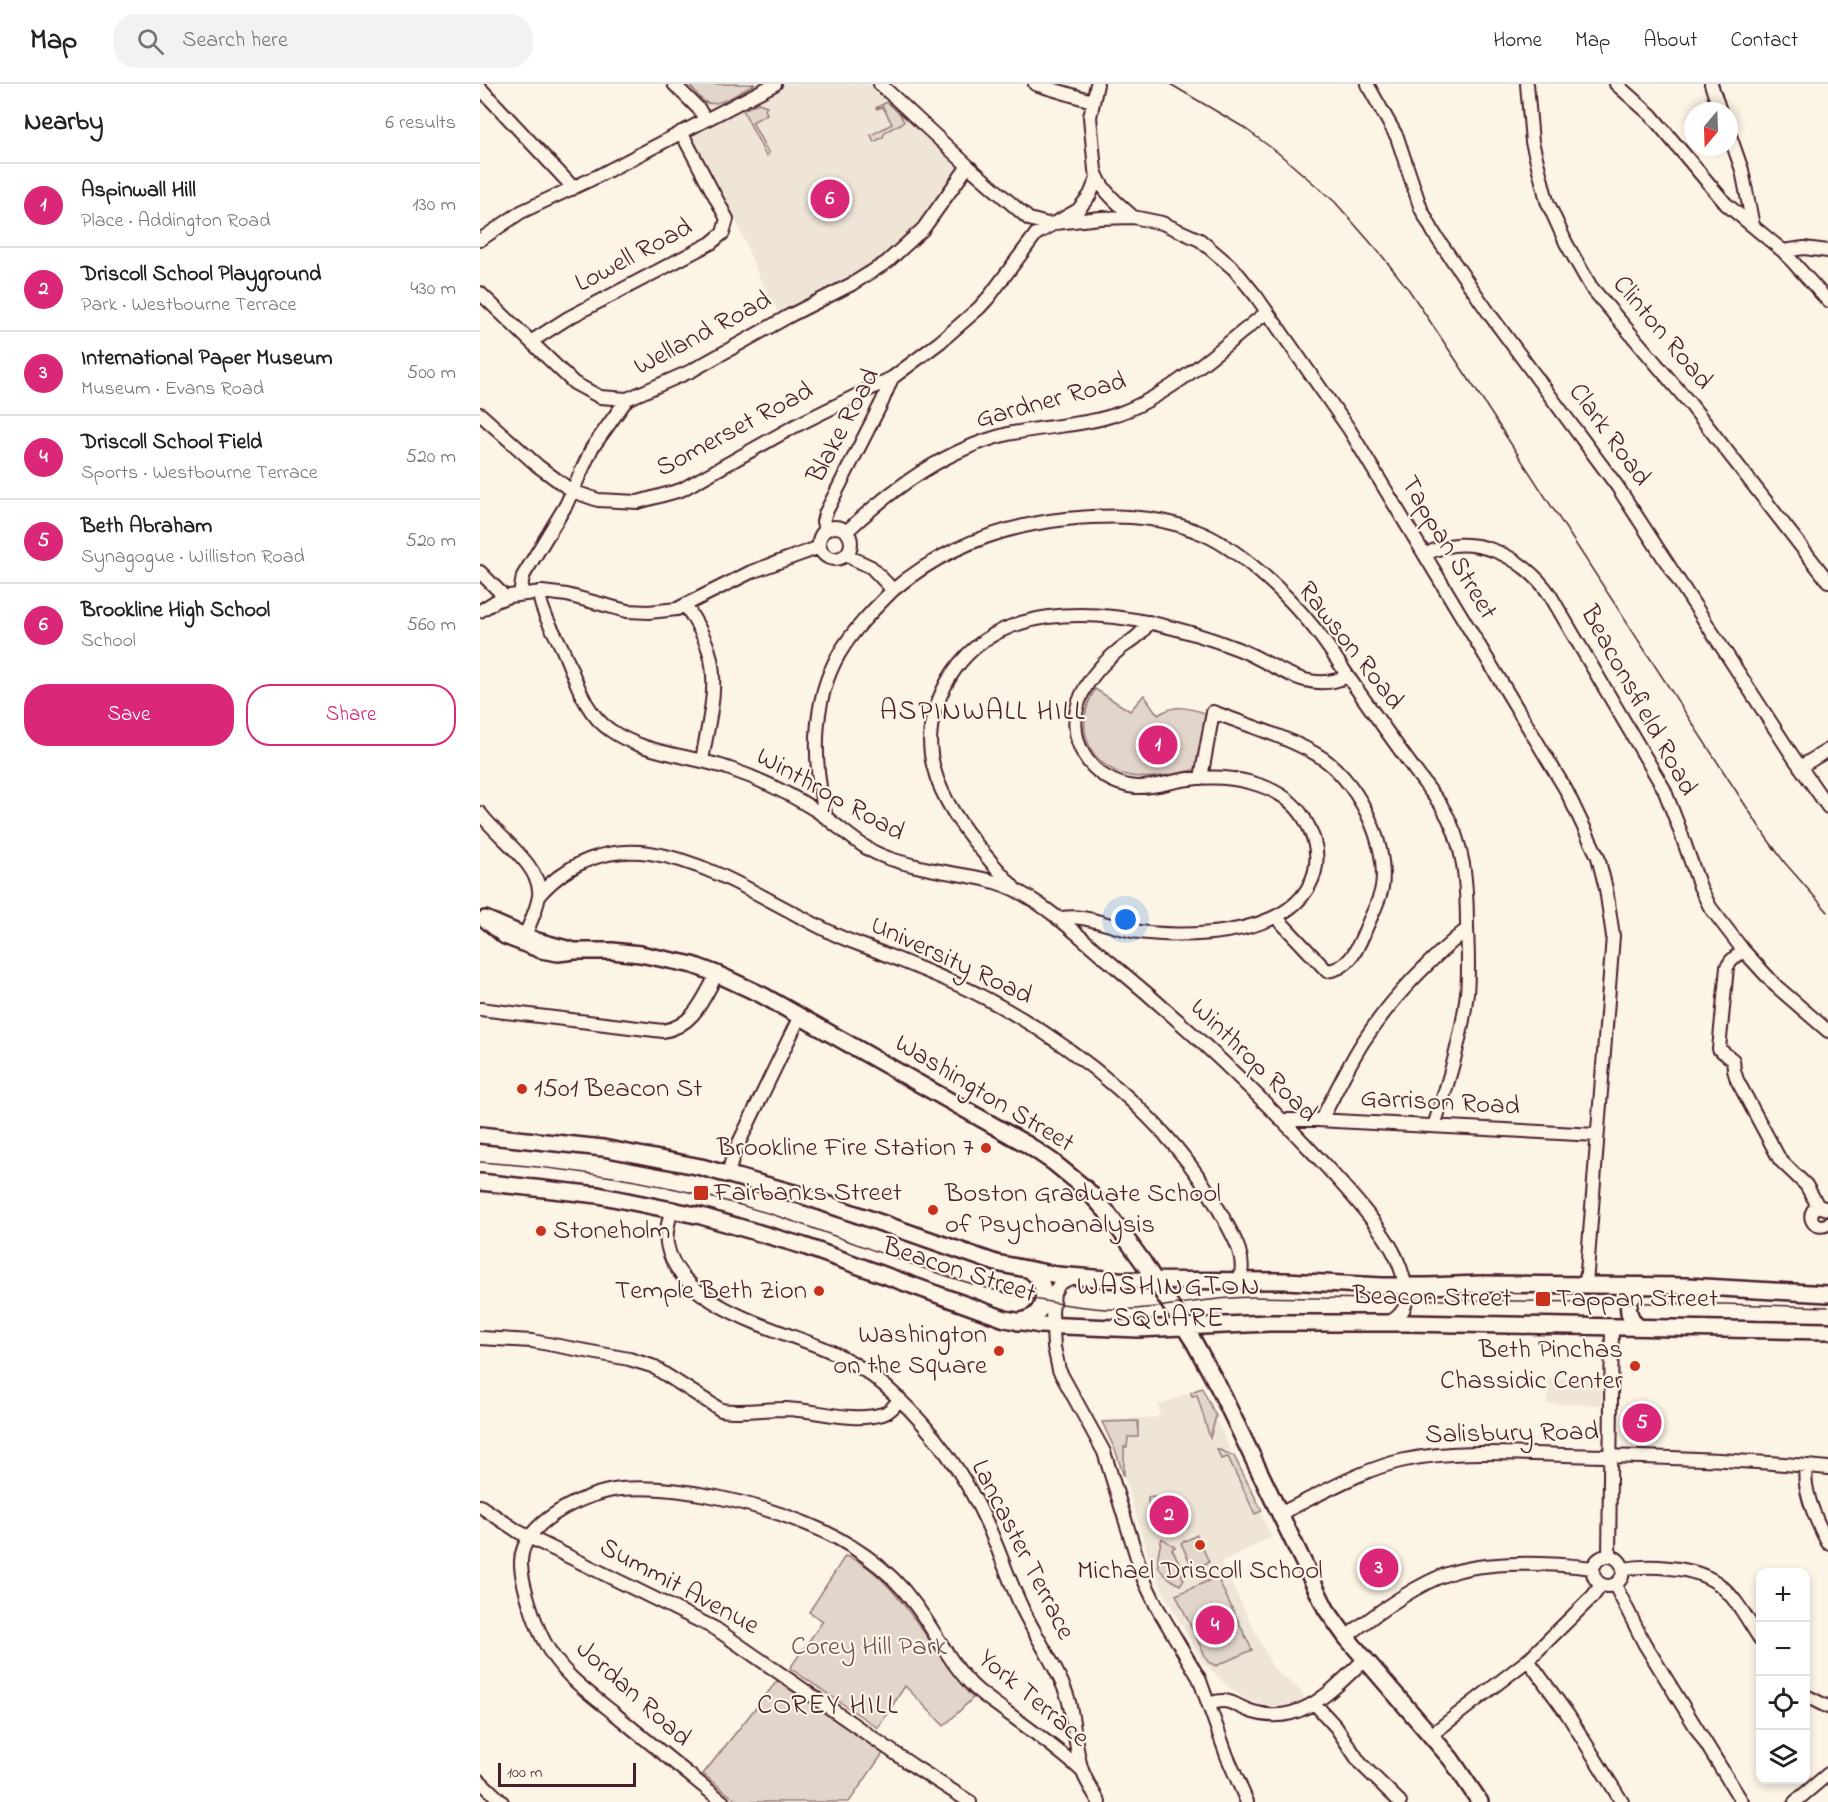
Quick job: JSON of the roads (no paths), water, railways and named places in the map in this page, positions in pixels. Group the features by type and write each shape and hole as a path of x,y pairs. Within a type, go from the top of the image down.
{"main road":[{"name":"Washington Street","path":"482,917 525,936 574,951"},
{"name":"Washington Street","path":"482,917 501,934 522,944 552,952 612,951 693,965 717,974 801,1016 1028,1145 1086,1189 1106,1211 1184,1327 1227,1403 1319,1598 1346,1637 1455,1764 1480,1802"},
{"name":"Beacon Street","path":"480,1135 603,1148 670,1160 801,1195 986,1260 1032,1272 1073,1277 1404,1286 1642,1286 1828,1294"},
{"name":"Beacon Street","path":"480,1182 576,1192 672,1209 769,1234 993,1315 1018,1322 1052,1326 1123,1329 1269,1323 1390,1322 1828,1331"},
{"path":"1018,1322 1031,1317 1041,1305 1043,1286 1040,1278 1032,1272"},
{"path":"1637,1326 1630,1318 1628,1307 1631,1298 1642,1286"}],"street":[{"path":"674,84 699,109 705,120"},
{"path":"480,240 513,216 572,189 775,84"},
{"name":"Tappan Street","path":"880,84 1029,219 1041,224 1056,224 1100,218 1132,217 1168,225 1200,240 1234,269 1256,296 1349,429 1566,790 1595,849 1602,869 1613,948 1596,1135 1586,1285"},
{"path":"1035,84 1092,101"},
{"path":"1097,84 1092,101 1091,141 1097,178 1110,196 1132,217"},
{"name":"Clark Road","path":"1367,84 1397,137 1421,209 1435,235 1491,316 1617,486 1828,807"},
{"name":"Clinton Road","path":"1527,84 1532,142 1548,201 1566,243 1591,287 1686,399 1828,581"},
{"path":"1616,84 1651,115 1719,196 1783,251 1828,301"},
{"path":"1711,84 1717,102"},
{"path":"480,88 572,189"},
{"name":"Lowell Road","path":"532,341 568,318 701,249 723,233 726,219 681,132"},
{"path":"1737,156 1753,226"},
{"name":"Welland Road","path":"520,594 523,576 566,505 592,448 627,399 691,371 852,284 887,262 923,229 968,166"},
{"name":"Blake Road","path":"827,529 823,522 825,514 892,378 969,318 989,297 1036,234 1078,210 1097,178"},
{"path":"1783,251 1804,248 1828,251"},
{"path":"480,293 574,383 600,397 627,399"},
{"name":"Gardner Road","path":"847,531 889,493 928,468 984,441 1039,428 1098,419 1136,406 1161,392 1266,313"},
{"name":"Somerset Road","path":"480,414 538,466 572,491 598,500 638,502 681,490 795,426 892,378"},
{"name":"Rawson Road","path":"826,818 817,751 818,718 823,695 836,661 846,643 864,620 893,590 926,565 976,540 1014,528 1050,521 1130,517 1160,520 1189,528 1212,538 1254,568 1308,621 1441,805 1452,826 1464,866 1467,897 1468,973 1466,1004 1455,1057 1434,1126"},
{"path":"837,527 847,531 851,541 848,554 842,558 831,559 826,556 820,548 820,537 827,529 837,527"},
{"name":"Beaconsfield Road","path":"1425,555 1442,547 1457,545 1488,549 1520,563 1543,585 1664,789 1706,900 1743,950 1788,997 1828,1031"},
{"path":"480,611 505,597 539,592 567,595 633,612 668,610 686,606 751,572 820,548"},
{"path":"848,554 873,568 893,590"},
{"path":"480,572 505,597"},
{"name":"Winthrop Road","path":"539,592 546,619 562,648 583,698 595,718 622,738 748,776 797,799 871,851 894,860 1017,890 1058,919 1185,1026 1281,1120 1350,1193 1384,1238 1396,1256 1406,1299 1405,1307 1390,1322"},
{"path":"686,606 709,650 713,674 712,699 702,761"},
{"path":"1017,890 960,821 938,781 931,757 930,737 933,715 942,689 957,666 981,643 1000,630 1018,622 1041,617 1085,615 1149,622 1238,649 1305,682 1324,683 1348,676"},
{"path":"1058,919 1077,917 1131,931 1187,934 1244,927 1276,917 1299,899 1312,879 1317,852 1309,827 1295,808 1269,790 1232,779 1201,778 1150,787 1126,785 1104,776 1091,766 1082,754 1077,743 1075,719 1085,689 1104,663 1143,632 1149,622"},
{"path":"1201,778 1213,712 1317,754 1338,770 1363,805 1378,845 1382,889 1351,958 1342,967 1327,971 1276,917"},
{"path":"1800,767 1828,750"},
{"path":"480,813 526,862 535,878 540,894 525,936"},
{"name":"University Road","path":"540,894 572,867 590,859 623,852 650,853 702,868 834,934 913,965 986,998 1045,1033 1105,1077 1150,1120 1187,1162 1215,1202 1240,1254 1243,1267 1239,1281"},
{"path":"1321,1120 1353,1058 1375,1025 1426,966 1467,929"},
{"path":"1743,950 1726,969 1719,1049 1733,1060 1737,1080 1780,1160 1806,1185 1823,1208 1811,1213 1812,1221 1819,1227 1828,1226"},
{"path":"480,1009 663,1032 683,1025 699,1007 717,974"},
{"path":"728,1174 734,1153 801,1016"},
{"name":"Garrison Road","path":"1281,1120 1321,1120 1596,1135"},
{"name":"Lancaster Terrace","path":"672,1209 667,1230 668,1248 677,1269 691,1284 738,1315 818,1346 880,1381 900,1399 935,1438 980,1508 1022,1609 1066,1692 1082,1771 1099,1802"},
{"path":"1073,1277 1060,1283 1054,1293 1052,1326 1059,1370 1104,1452 1144,1580 1157,1607 1197,1675 1247,1802"},
{"path":"1609,1555 1612,1326"},
{"path":"480,1338 532,1341 629,1359 652,1366 721,1410 734,1412 786,1409 857,1418 887,1413 900,1399"},
{"name":"Salisbury Road","path":"1279,1514 1370,1472 1404,1460 1434,1456 1484,1454 1611,1456 1732,1460 1828,1468"},
{"path":"1806,1466 1805,1474 1810,1501 1828,1543"},
{"name":"York Terrace","path":"531,1538 549,1517 568,1505 594,1495 620,1489 659,1489 702,1494 769,1510 808,1524 868,1557 894,1578 961,1673 977,1690 1082,1771"},
{"name":"Summit Avenue","path":"480,1506 519,1532 716,1629 912,1765 970,1802"},
{"name":"Jordan Road","path":"531,1538 523,1552 521,1563 532,1612 545,1643 561,1666 582,1688 723,1802"},
{"path":"1609,1555 1617,1558 1624,1569 1622,1578 1615,1585 1601,1585 1594,1578 1593,1568 1598,1559 1609,1555"},
{"path":"1346,1637 1417,1590 1441,1577 1459,1571 1498,1565 1593,1568"},
{"path":"1624,1569 1657,1567 1680,1569 1713,1578 1734,1599 1756,1632"},
{"path":"1431,1735 1528,1660 1593,1596 1601,1585"},
{"path":"1615,1585 1655,1661 1742,1802"},
{"path":"1209,1704 1226,1700 1251,1711 1272,1715 1300,1711 1315,1704 1365,1659"},
{"path":"1528,1660 1568,1715 1622,1802"},
{"path":"1810,1698 1828,1707"},
{"path":"1315,1704 1336,1727 1360,1763 1400,1802"},
{"path":"1795,1802 1828,1774"},
{"path":"480,1781 502,1802"}],"tram line":[{"path":"1170,84 1243,127 1277,152 1335,202 1383,257 1409,290 1476,390 1766,837 1785,863 1828,912"},
{"path":"480,1162 595,1174 709,1197 783,1218 982,1287 1050,1302 1093,1308 1136,1309 1223,1298 1253,1297 1828,1307"}],"place":[{"name":"Brookline High School","path":"830,199"},
{"name":"Aspinwall Hill","path":"1158,745"},
{"name":"1501 Beacon St","path":"522,1089"},
{"name":"Brookline Fire Station 7","path":"986,1148"},
{"name":"Fairbanks Street","path":"701,1193"},
{"name":"Boston Graduate School of Psychoanalysis","path":"933,1210"},
{"name":"Stoneholm","path":"541,1231"},
{"name":"Temple Beth Zion","path":"819,1291"},
{"name":"Tappan Street","path":"1543,1299"},
{"name":"Washington on the Square","path":"999,1351"},
{"name":"Beth Pinchas Chassidic Center","path":"1635,1366"},
{"name":"Beth Abraham","path":"1642,1423"},
{"name":"Driscoll School Playground","path":"1169,1515"},
{"name":"Michael Driscoll School","path":"1200,1545"},
{"name":"International Paper Museum","path":"1379,1568"},
{"name":"Driscoll School Field","path":"1215,1625"}],"district":[{"name":"ASPINWALL HILL","path":"983,712"},
{"name":"WASHINGTON SQUARE","path":"1169,1303"},
{"name":"COREY HILL","path":"828,1706"}],"park label":[{"name":"Corey Hill Park","path":"869,1647"}]}
